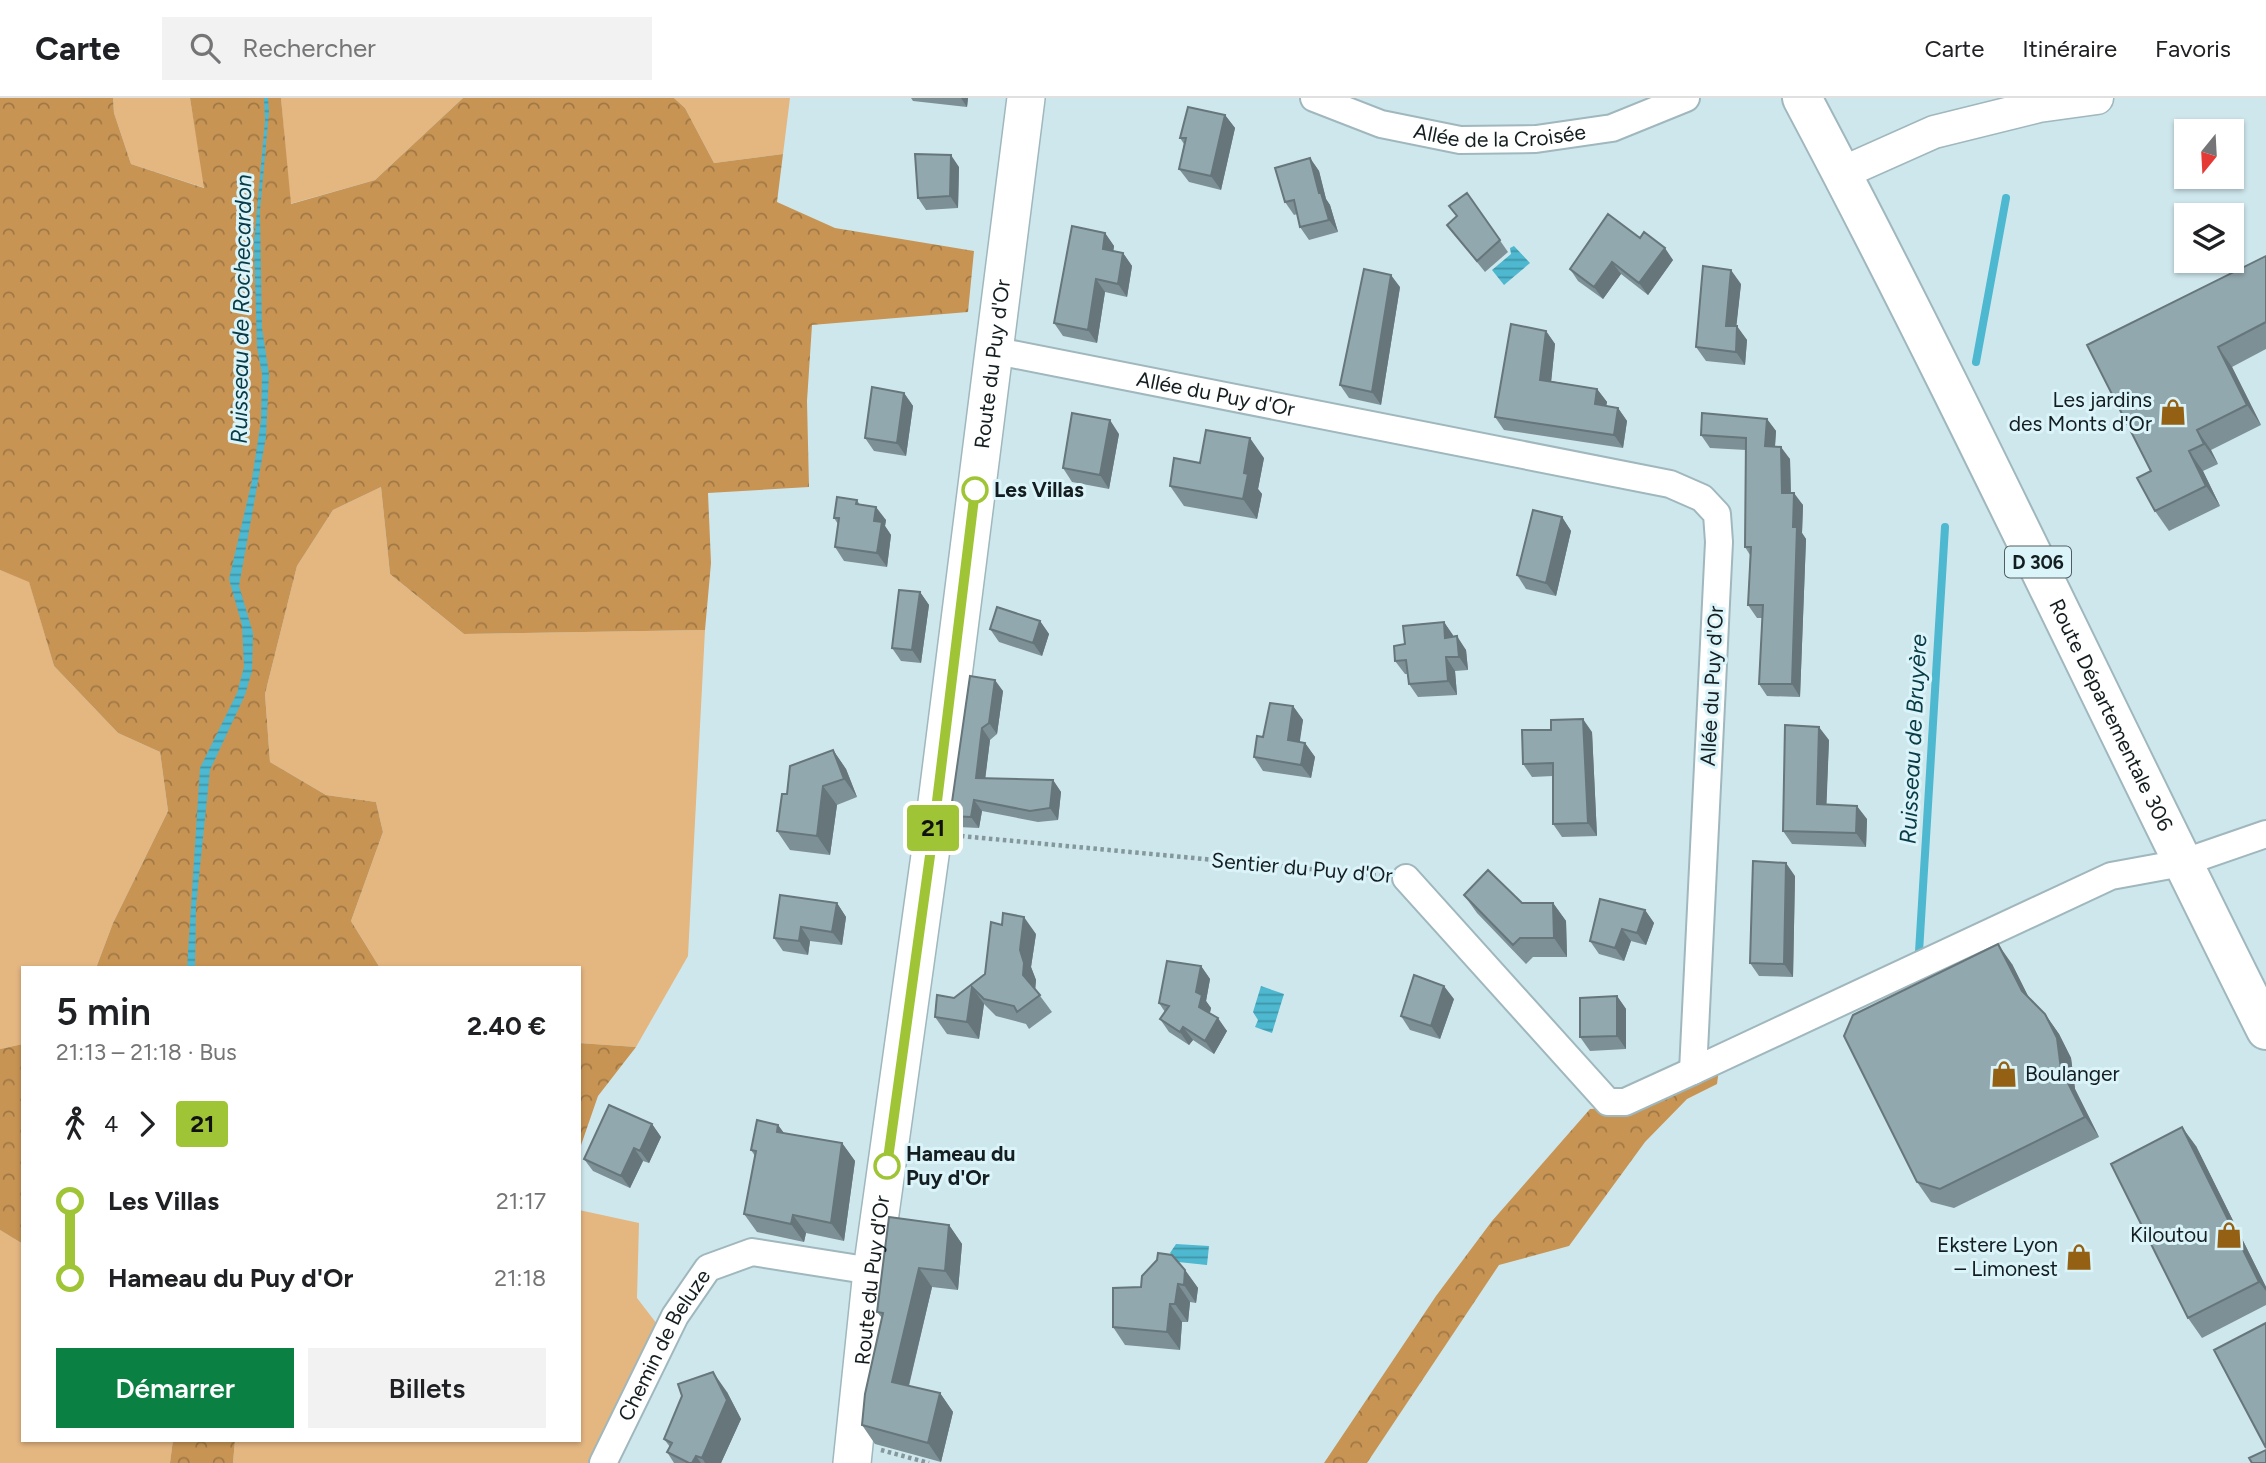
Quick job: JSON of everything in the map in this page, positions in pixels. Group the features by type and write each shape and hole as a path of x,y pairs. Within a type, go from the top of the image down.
{"main road":[{"name":"Route du Puy d'Or","path":"853,1453 872,1271 933,834 992,350 1026,98"},
{"name":"Route Départementale 306","path":"1802,98 2077,640 2182,863 2266,1030"}],"street":[{"name":"Allée de la Croisée","path":"1314,98 1381,124 1460,140 1536,139 1612,128 1686,98"},
{"path":"1842,173 1934,132 2039,106 2097,98"},
{"name":"Allée du Puy d'Or","path":"992,350 1670,484 1702,498 1717,514 1719,542 1693,1071"},
{"path":"1693,1071 2111,876 2182,863 2266,834"},
{"name":"Sentier du Puy d'Or","path":"1406,878 1608,1102 1625,1102 1693,1071"},
{"name":"Chemin de Beluze","path":"603,1463 675,1316 708,1268 751,1252 872,1271"}],"path":[{"name":"Sentier du Puy d'Or","path":"933,834 1406,878"},
{"path":"853,1453 929,1463"}],"shaded area":[{"path":"113,98 190,98 205,188 131,164 114,113"},
{"path":"281,98 463,98 375,180 290,204"},
{"path":"674,98 790,98 783,154 714,163 685,108"},
{"path":"381,487 390,574 464,634 705,630 688,956 636,1047 581,1043 581,966 379,966 351,921 383,832 376,802 326,795 270,762 265,694 297,566 333,510"},
{"path":"0,570 29,581 54,666 118,733 160,752 168,811 113,923 97,966 21,966 21,1044 0,1049"},
{"path":"581,1210 639,1223 637,1298 657,1324 589,1463 233,1463 235,1442 581,1442"},
{"path":"0,1230 21,1243 21,1442 173,1442 170,1463 0,1463"}],"green space":[{"path":"0,98 113,98 114,113 131,164 204,188 190,98 281,98 291,204 375,180 463,98 674,98 685,108 714,163 783,154 777,202 835,228 974,251 968,312 812,325 807,401 809,487 708,493 711,563 705,630 464,634 390,574 381,487 333,510 297,566 265,694 270,762 326,795 376,802 383,832 351,921 379,966 97,966 113,923 168,811 160,752 118,733 54,666 29,582 0,570"},
{"path":"581,1043 636,1047 598,1096 581,1145"},
{"path":"21,1044 21,1243 0,1230 0,1049"},
{"path":"1719,1069 1717,1084 1687,1099 1645,1142 1569,1246 1499,1265 1367,1463 1324,1463 1436,1296 1492,1221 1590,1109 1649,1105"},
{"path":"173,1442 235,1442 233,1463 170,1463"}],"water":[{"path":"264,98 268,98 260,211 262,328 269,374 266,437 239,586 253,633 252,671 245,695 210,770 196,906 195,966 187,966 200,768 237,693 244,667 242,625 229,579 251,485 261,421 262,374 257,347 254,243 265,121"},
{"path":"1514,246 1530,263 1504,285 1492,270 1511,254 1510,248"},
{"path":"1261,986 1284,994 1272,1033 1255,1027 1258,1020 1253,1012"},
{"path":"1176,1244 1209,1246 1207,1265 1178,1262 1170,1253"}],"building":[{"path":"1188,107 1225,115 1211,176 1179,169 1186,138 1180,138"},
{"path":"915,154 951,155 950,196 918,198"},
{"path":"1310,158 1329,220 1300,227 1294,200 1285,202 1275,168"},
{"path":"1467,193 1500,240 1477,261 1447,225 1457,216 1449,206"},
{"path":"1608,214 1640,238 1644,232 1665,248 1639,283 1612,262 1594,287 1570,269"},
{"path":"1072,226 1105,233 1103,249 1123,253 1118,284 1096,279 1088,330 1054,323"},
{"path":"2266,256 2266,322 2218,347 2247,405 2197,430 2204,444 2189,451 2206,486 2155,511 2137,478 2151,471 2087,345 2232,273 2244,273 2244,267"},
{"path":"1703,266 1731,270 1726,326 1737,326 1736,352 1696,347"},
{"path":"1364,269 1391,275 1372,392 1340,385"},
{"path":"1511,324 1546,331 1540,380 1597,389 1595,404 1618,408 1614,435 1495,417"},
{"path":"872,387 904,393 897,443 865,438"},
{"path":"1072,413 1110,420 1100,475 1063,468"},
{"path":"1702,413 1767,419 1765,446 1781,447 1782,493 1794,493 1793,527 1797,527 1792,684 1759,684 1763,605 1748,605 1751,547 1745,547 1746,438 1701,435"},
{"path":"1206,430 1250,438 1244,473 1248,474 1243,499 1170,486 1174,458 1200,463"},
{"path":"837,497 876,507 874,521 882,522 877,553 835,547 839,518 834,518"},
{"path":"1533,510 1562,517 1546,583 1517,575"},
{"path":"899,590 920,592 912,650 892,648"},
{"path":"997,607 1040,621 1033,643 990,629"},
{"path":"1444,622 1445,638 1457,636 1459,657 1446,657 1448,681 1409,684 1406,660 1395,661 1394,646 1405,644 1403,626"},
{"path":"970,676 995,680 989,723 982,728 976,778 1053,780 1050,808 1030,811 974,800 971,817 950,816"},
{"path":"1270,703 1293,706 1288,740 1305,743 1301,765 1254,757 1257,736 1263,737"},
{"path":"1583,719 1588,823 1553,824 1553,763 1523,764 1522,730 1551,730 1551,720"},
{"path":"1785,725 1819,727 1817,804 1857,806 1856,833 1783,831"},
{"path":"833,750 844,779 823,786 817,836 777,831 782,794 787,794 790,766"},
{"path":"1753,861 1786,863 1784,964 1750,963"},
{"path":"1488,870 1522,903 1553,903 1554,938 1520,938 1513,945 1464,895"},
{"path":"780,895 837,903 832,932 801,927 799,941 774,938"},
{"path":"1600,899 1645,910 1637,933 1622,929 1615,948 1590,941"},
{"path":"1003,913 1024,917 1020,950 1024,963 1023,975 1040,995 1017,1012 1014,1006 984,999 972,987 967,1022 935,1017 937,995 954,998 985,974 991,922 1002,925"},
{"path":"1998,944 2022,991 2045,1014 2057,1038 2061,1069 2085,1117 1940,1189 1917,1182 1844,1036 1853,1015"},
{"path":"1167,961 1201,966 1196,992 1202,995 1199,1007 1218,1018 1205,1041 1183,1027 1180,1032 1160,1019 1169,1006 1159,1003"},
{"path":"1414,975 1444,986 1431,1026 1401,1016"},
{"path":"1617,996 1617,1036 1580,1037 1580,998"},
{"path":"609,1105 652,1124 640,1151 634,1148 621,1176 584,1159"},
{"path":"757,1120 778,1125 777,1132 842,1143 831,1223 793,1215 791,1224 744,1214 756,1151 751,1150"},
{"path":"2182,1127 2259,1282 2188,1318 2111,1164"},
{"path":"889,1217 949,1225 945,1271 919,1268 892,1382 940,1393 928,1443 862,1425 865,1394 883,1313 877,1312"},
{"path":"1158,1253 1172,1255 1185,1270 1184,1285 1178,1284 1175,1304 1170,1304 1167,1332 1113,1327 1113,1288 1141,1287 1142,1276 1157,1260"},
{"path":"2266,1323 2266,1448 2214,1350"},
{"path":"713,1372 727,1400 702,1458 696,1456 692,1463 689,1463 667,1452 672,1443 664,1439 682,1396 678,1384"},
{"path":"2266,1450 2266,1463 2252,1463 2249,1458"}],"waterway":[{"name":"Ruisseau de Bruyère","path":"1976,362 2006,198"},
{"name":"Ruisseau de Bruyère","path":"1919,952 1945,527"}],"bus line":[{"name":"21","path":"887,1166 933,834 975,490"}],"place":[{"name":"Les jardins des Monts d'Or","path":"2173,412"},
{"name":"Les Villas","path":"975,490"},
{"name":"Boulanger","path":"2004,1074"},
{"name":"Hameau du Puy d'Or","path":"887,1166"},
{"name":"Kiloutou","path":"2229,1235"},
{"name":"Ekstere Lyon – Limonest","path":"2079,1257"}],"water label":[{"name":"Ruisseau de Rochecardon","path":"241,309"}]}
